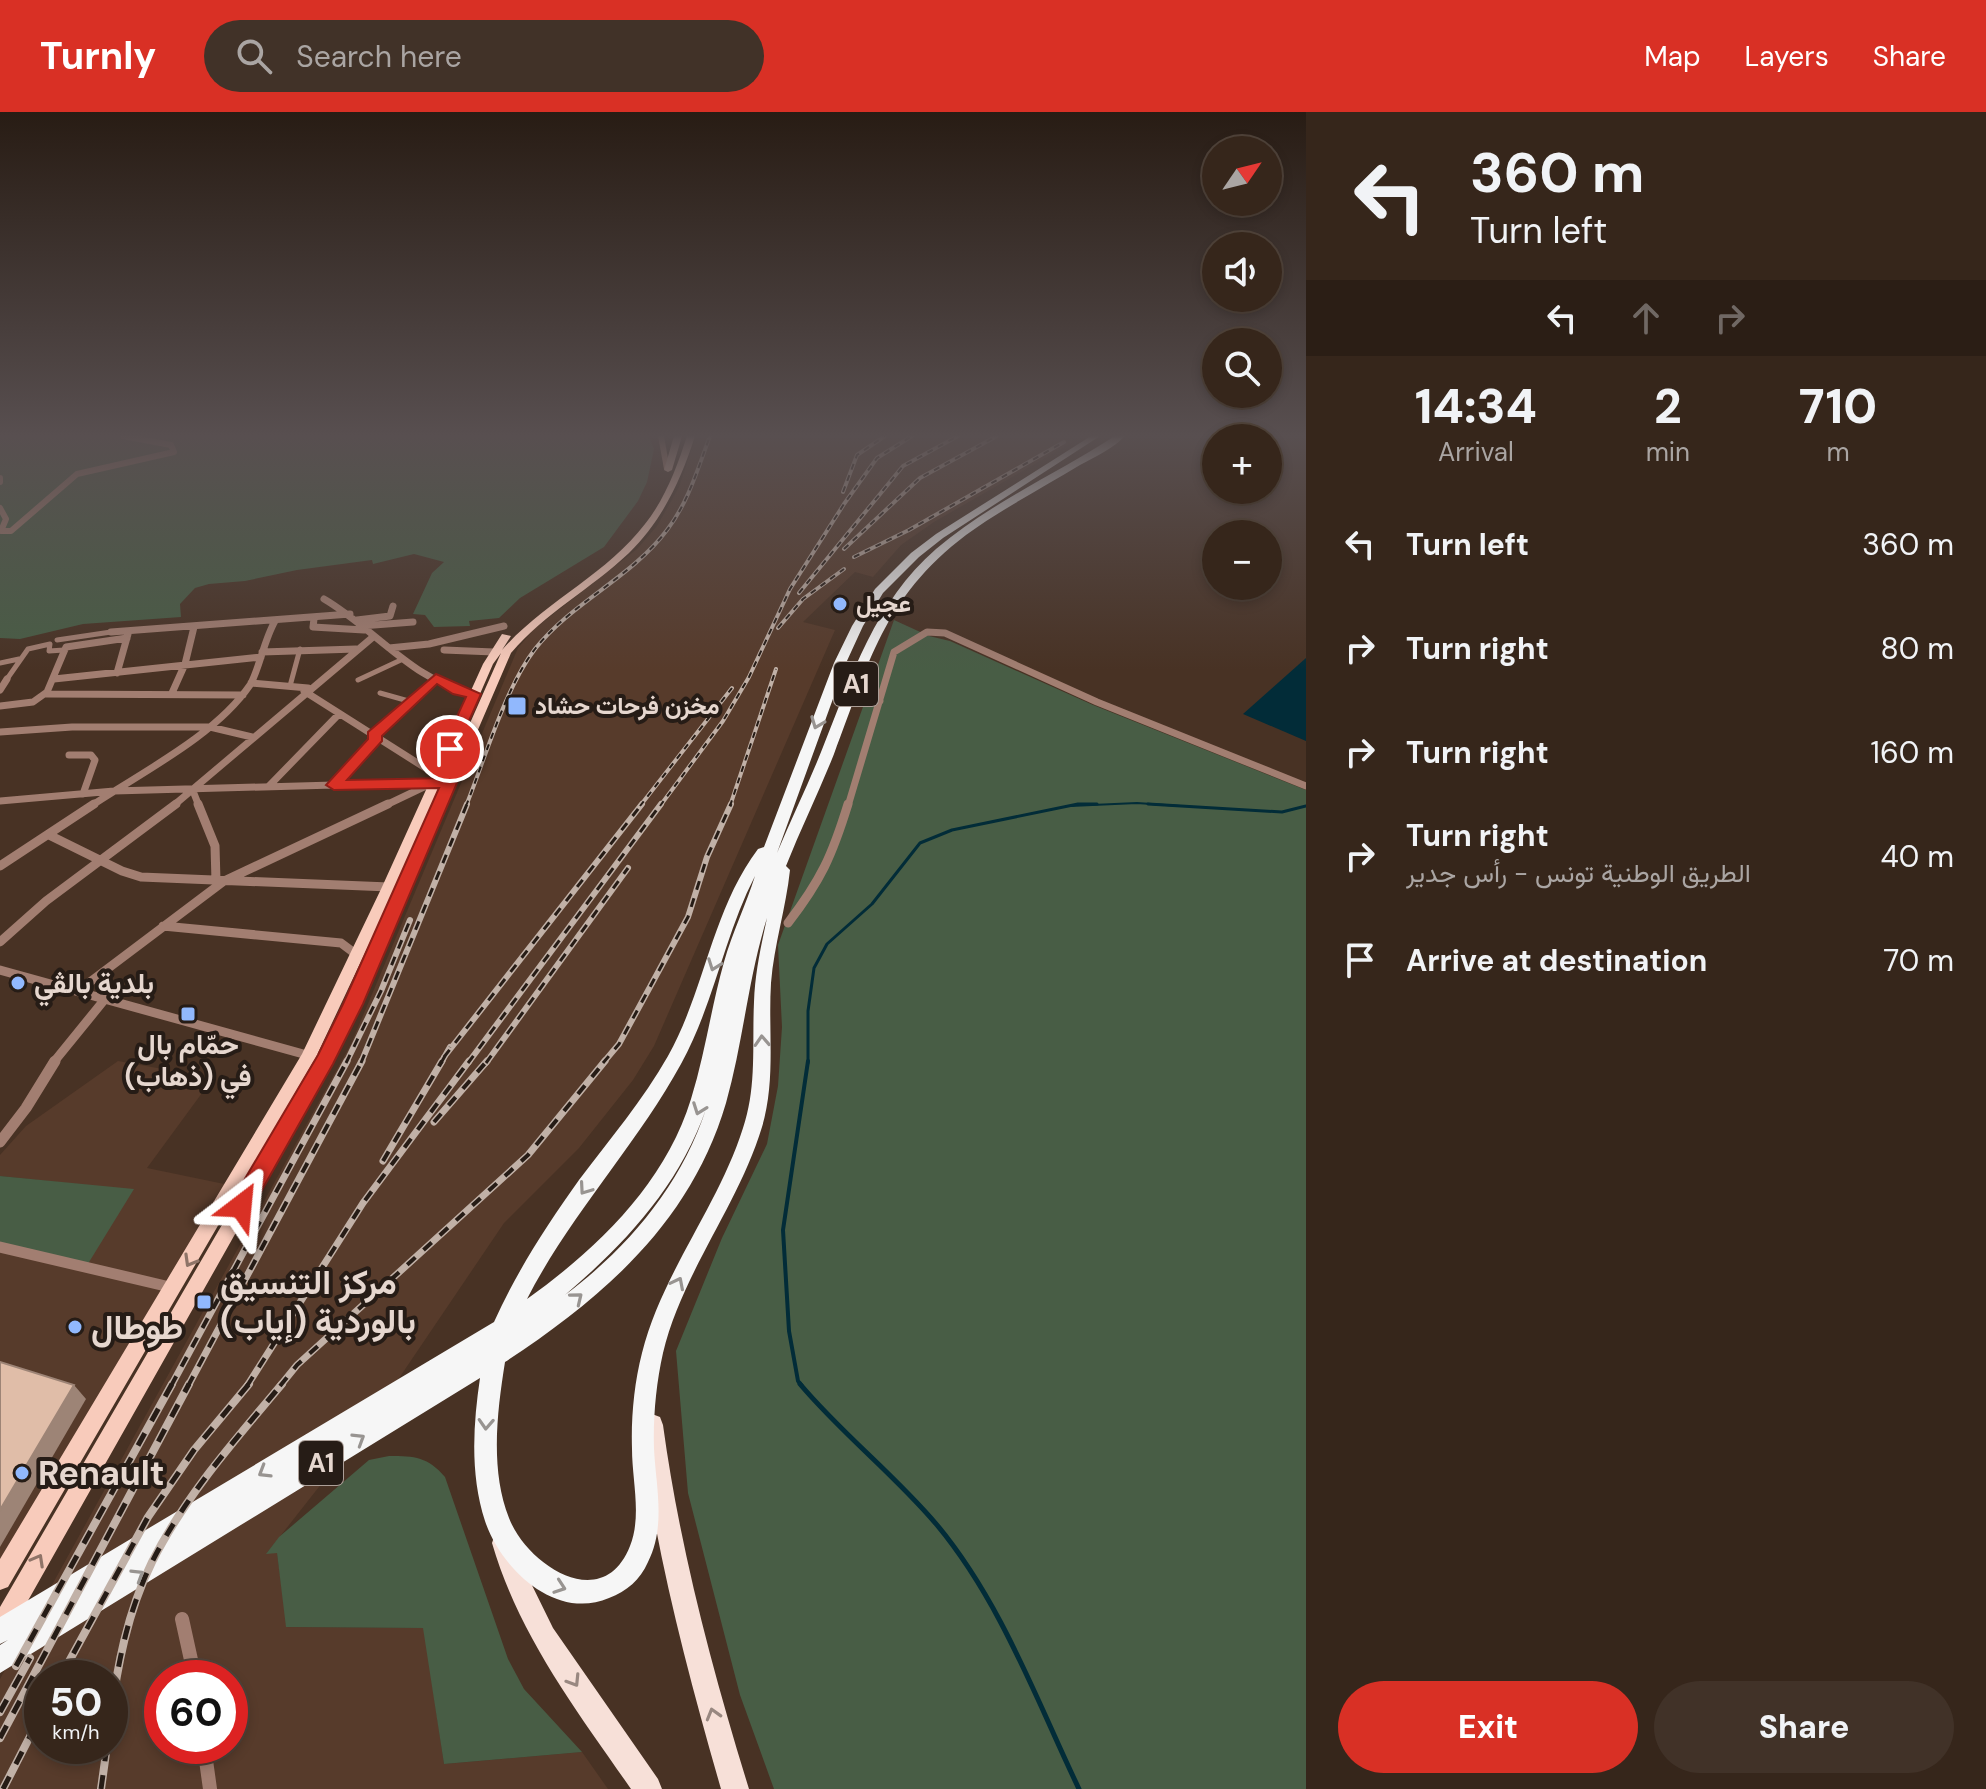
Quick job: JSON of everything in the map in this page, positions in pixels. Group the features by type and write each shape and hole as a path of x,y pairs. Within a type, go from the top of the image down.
{"highway":[{"name":"A1","path":"0,1660 548,1322 680,1187 709,1129 721,1096 751,943 777,849 856,629 887,582 952,526 971,514"},
{"name":"A1","path":"777,849 851,697 882,621 897,596 920,569 994,514"},
{"path":"503,1537 525,1565 543,1581 576,1592 594,1592 610,1585 631,1567 643,1543 646,1520 643,1449 646,1388 660,1322 732,1184 761,1095 763,980 781,898 777,849 759,855 694,1019 665,1077 586,1186 520,1287 497,1338 487,1394 485,1446 489,1496 517,1586 600,1721 648,1789"},
{"name":"A1","path":"0,1630 472,1346 619,1247"},
{"path":"646,1388 658,1486 681,1598 735,1789"}],"main road":[{"path":"0,1630 325,1060 353,1004 474,694 494,652 528,614 637,530 648,514"},
{"path":"0,1579 308,1057 440,780 506,652 534,619 624,552 644,533 656,514"}],"street":[{"path":"3,514 6,519 1,531 11,531 30,514"},
{"path":"324,599 350,614 373,637 403,659 458,691 474,694"},
{"path":"361,625 390,616 393,606"},
{"path":"0,690 28,649 41,645 50,644 49,651 64,650 74,644 128,634 350,614"},
{"path":"314,619 313,627 413,622"},
{"path":"0,866 210,727 251,683 264,640 275,621"},
{"path":"389,648 429,644 504,626"},
{"path":"172,693 185,664 194,627"},
{"path":"788,923 818,884 836,844 896,649 927,632 936,631 1097,702 1306,786"},
{"path":"57,640 111,632 128,634"},
{"path":"117,673 128,634"},
{"path":"0,942 44,900 194,790 306,690 373,637"},
{"path":"290,686 300,649"},
{"path":"54,679 300,649 356,649"},
{"path":"0,706 34,704 47,694 64,650"},
{"path":"444,650 494,652"},
{"path":"0,663 19,659"},
{"path":"358,680 403,659"},
{"path":"334,785 375,737 436,678"},
{"path":"251,683 306,690 440,780"},
{"path":"380,693 412,702"},
{"path":"47,694 243,695"},
{"path":"851,697 880,701"},
{"path":"269,786 339,714"},
{"path":"0,732 72,727 210,727 252,737"},
{"path":"69,755 91,755 95,760 83,794"},
{"path":"0,801 114,791 440,780"},
{"path":"78,991 220,881 440,780"},
{"path":"194,790 216,851 220,881"},
{"path":"49,835 141,877 389,887"},
{"path":"163,926 341,943 357,955"},
{"path":"0,970 325,1060"},
{"path":"0,1142 26,1108 60,1052 105,999"},
{"path":"0,1247 174,1288"},
{"path":"182,1619 191,1660"},
{"path":"207,1764 210,1789"}],"shaded area":[{"path":"664,514 947,514 901,545 873,577 855,572 803,622 835,630 654,1046 633,1080 579,1148 504,1223 366,1427 267,1553 277,1553 287,1627 424,1628 444,1764 582,1752 608,1789 0,1789 0,1679 351,1044 518,648 534,629 637,549"},
{"path":"118,1061 213,1078 147,1168 229,1185 0,1569 0,1249 133,1190 0,1176 0,1155 26,1126"}],"green space":[{"path":"0,514 628,514 604,547 520,598 499,618 469,621 470,626 434,627 425,615 413,614 432,573 444,562 414,554 373,564 372,560 209,584 195,588 180,604 181,617 83,624 20,639 0,638"},
{"path":"894,620 929,636 950,641 1093,705 1306,790 1306,1789 774,1789 740,1695 688,1493 676,1351 722,1238 767,1144 778,1086 782,1027 778,945"},
{"path":"0,1176 134,1189 86,1267 0,1249"},
{"path":"389,1456 420,1459 433,1465 445,1477 508,1659 524,1689 582,1752 444,1764 423,1628 286,1627 277,1553 266,1554 279,1537 369,1460"}],"water":[{"path":"1306,658 1306,741 1243,714"}],"building":[{"name":"Renault","path":"0,1362 74,1385 0,1510"}],"waterway":[{"path":"1070,806 1137,803 1171,805"},
{"path":"808,1061 808,1011 814,968 827,944 872,904 920,843 952,830 1078,804 1097,804"},
{"path":"1148,804 1171,805"},
{"path":"1171,805 1282,812 1306,806"},
{"path":"1171,805 1180,806"},
{"path":"802,1386 798,1381 789,1331 783,1230 808,1061"},
{"path":"800,1384 921,1507 960,1555 1016,1652 1079,1789"}],"railway":[{"path":"466,806 505,703 535,649 566,617 653,547 677,514"},
{"path":"660,806 723,721 749,677 790,589 837,514"},
{"path":"799,593 863,514"},
{"path":"844,549 881,514"},
{"path":"854,557 937,514"},
{"path":"778,628 803,599 844,569"},
{"path":"730,806 776,669"},
{"path":"640,806 732,688"},
{"path":"361,1062 467,804"},
{"path":"445,1055 642,804"},
{"path":"468,1063 661,804"},
{"path":"603,1063 619,1044 688,917 707,857 731,804"},
{"path":"486,1063 628,868"},
{"path":"347,1062 381,991 410,920"},
{"path":"445,1055 450,1047"},
{"path":"441,1063 445,1055"},
{"path":"383,1161 442,1061"},
{"path":"247,1386 363,1203 469,1061"},
{"path":"434,1122 487,1061"},
{"path":"280,1386 297,1365 528,1155 605,1061"},
{"path":"171,1386 347,1062"},
{"path":"188,1386 361,1062"},
{"path":"16,1666 172,1384"},
{"path":"0,1738 189,1384"},
{"path":"70,1660 148,1517 194,1450 249,1384"},
{"path":"120,1660 143,1581 165,1538 195,1491 282,1384"},
{"path":"0,1712 30,1658"},
{"path":"3,1789 24,1748"},
{"path":"101,1789 104,1764"}],"place":[{"name":"عجيل","path":"840,604"},
{"name":"مخزن فرحات حشاد","path":"517,706"},
{"name":"بلدية بالڤي","path":"18,983"},
{"name":"حمّام بال في (ذهاب)","path":"188,1014"},
{"name":"مركز التنسيق بالوردية (إياب)","path":"204,1302"},
{"name":"طوطال","path":"75,1327"},
{"name":"Renault","path":"22,1473"}],"route":[{"path":"241,1206 326,1059 449,783 334,785 377,738 373,736 392,722 436,678 458,691 474,694 450,749"}]}
